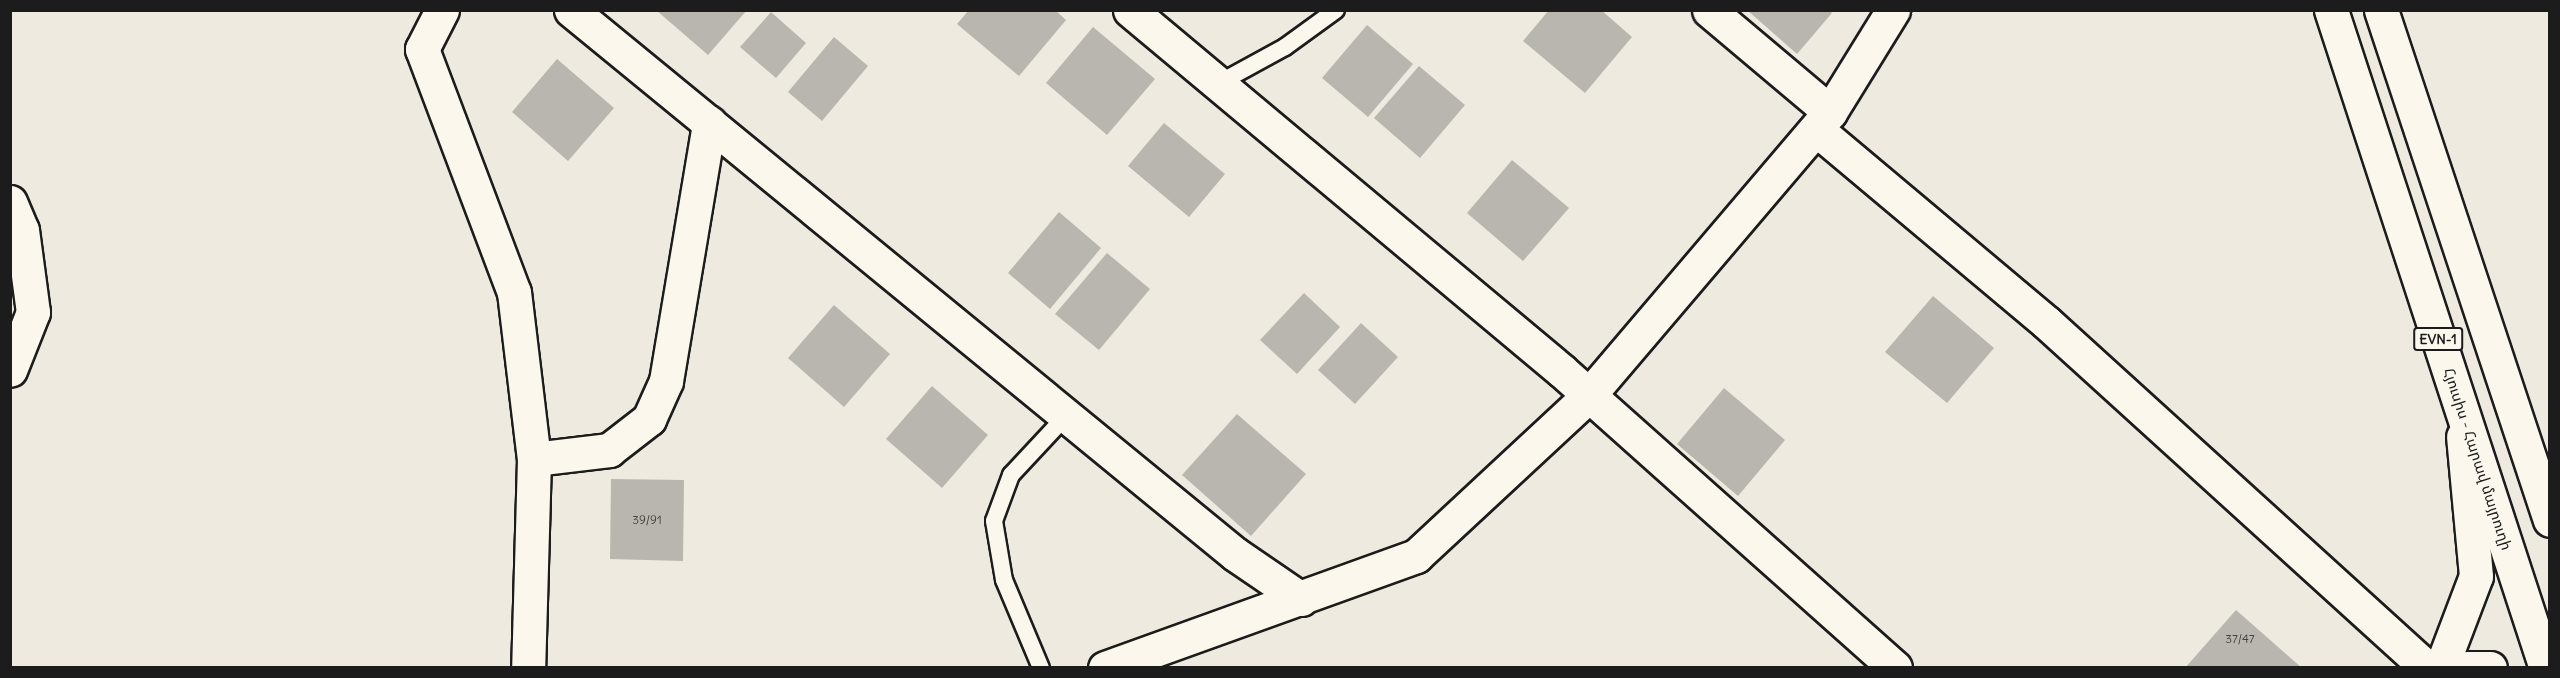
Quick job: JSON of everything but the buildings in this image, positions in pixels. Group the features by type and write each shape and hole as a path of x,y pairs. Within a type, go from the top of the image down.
{"main road":[{"path":"442,10 422,49 514,292 534,459 528,668"},
{"path":"571,10 1235,554 1300,599"},
{"path":"1130,10 1221,82 1589,395 1895,668"},
{"path":"1708,10 1823,120 2046,322 2446,667 2490,668"},
{"path":"1105,668 1416,556 1589,395 1823,120 1893,10"},
{"name":"Հյուսիս - Հարավ մայրուղի","path":"2331,10 2546,668"},
{"name":"EVN-1","path":"2381,10 2550,520"},
{"path":"534,459 609,450 649,419 666,381 709,123"},
{"path":"10,202 22,230 33,312 10,370"},
{"path":"2446,667 2476,576 2460,403"}],"lane":[{"path":"1221,82 1285,47 1336,10"},
{"path":"1041,668 1004,580 994,521 1011,475 1067,415"}]}
